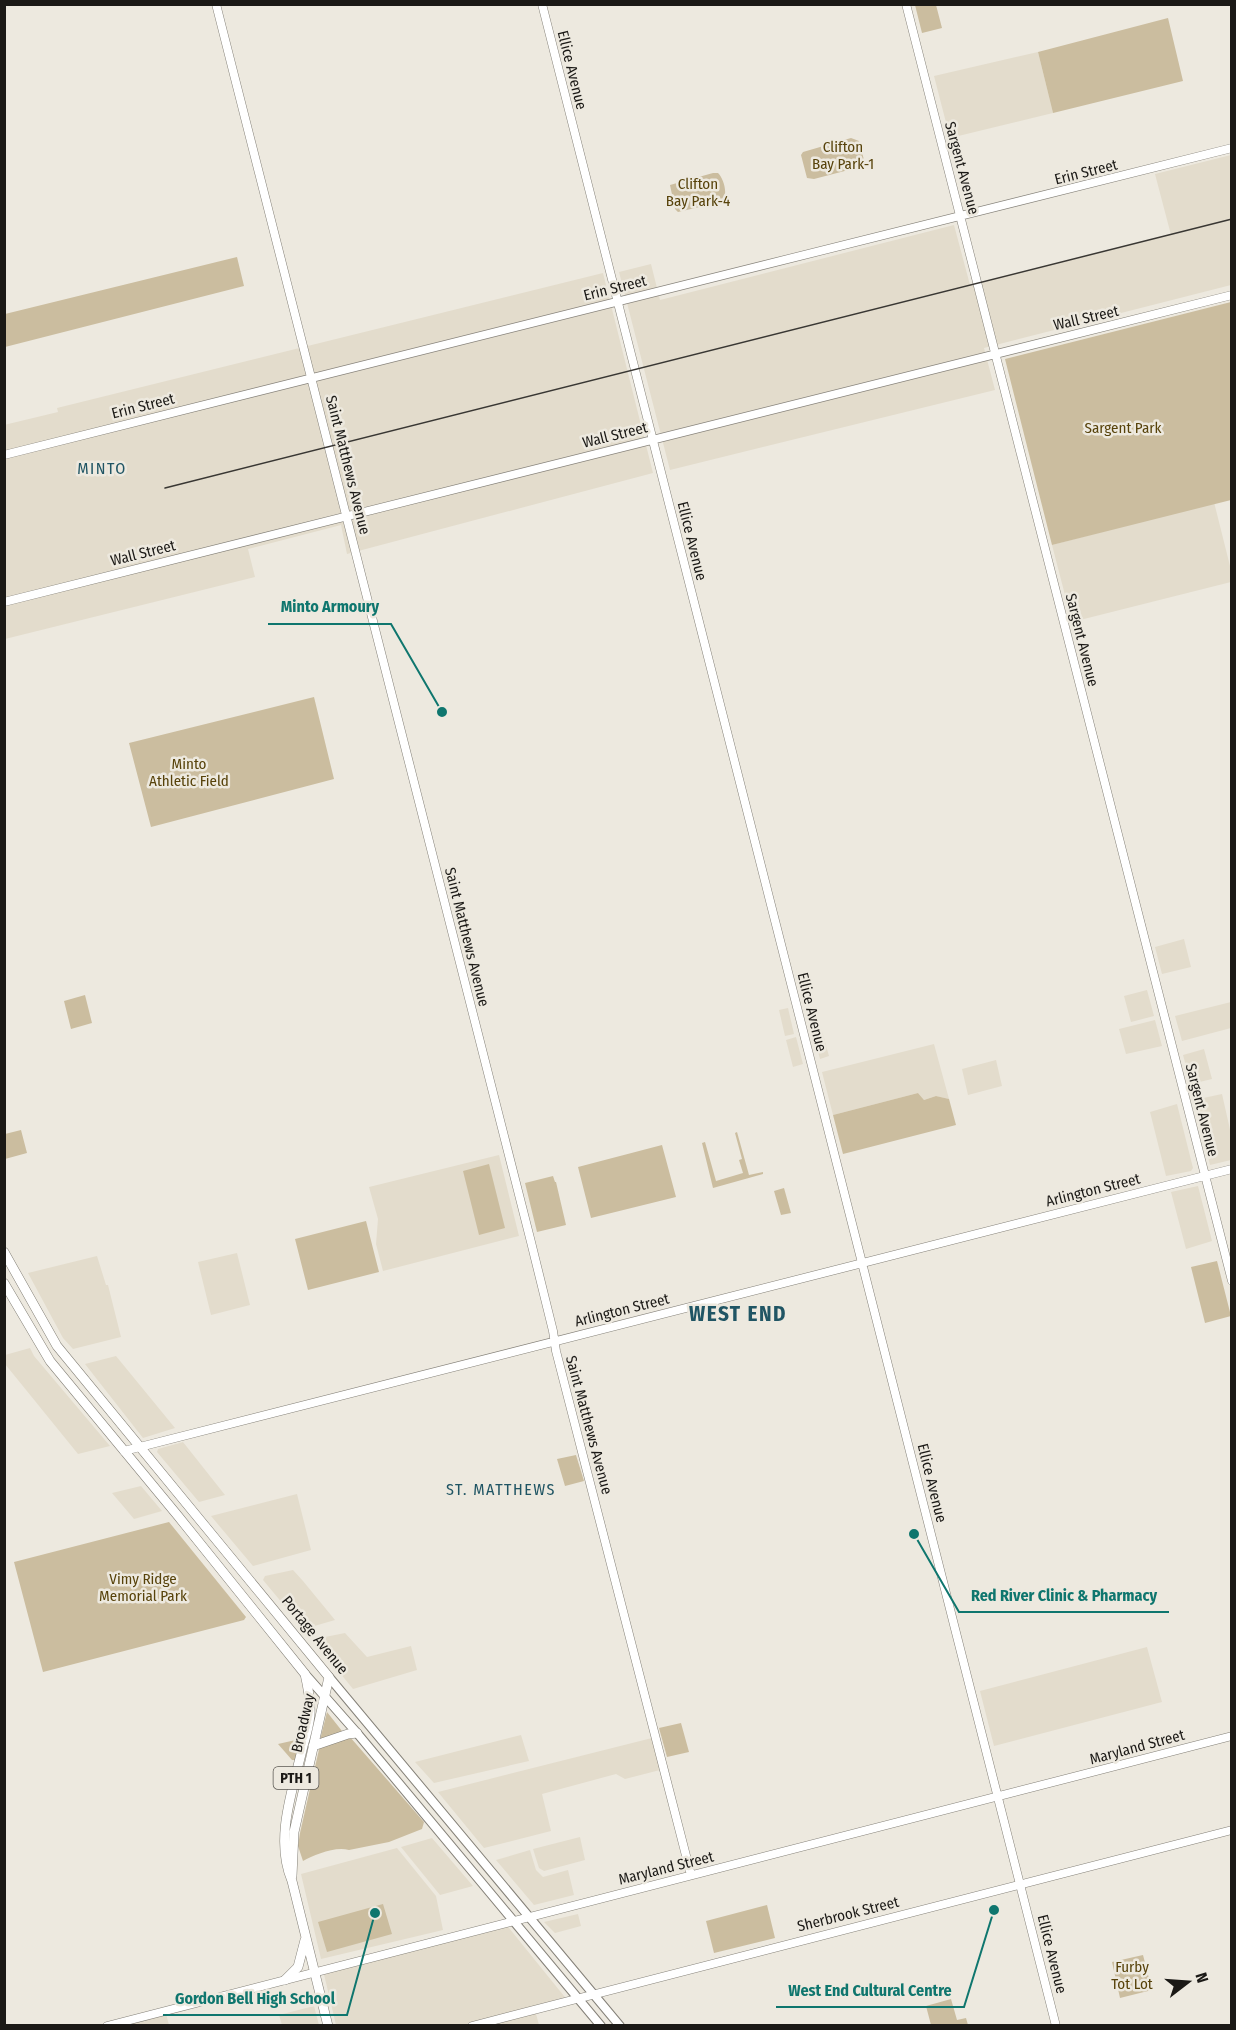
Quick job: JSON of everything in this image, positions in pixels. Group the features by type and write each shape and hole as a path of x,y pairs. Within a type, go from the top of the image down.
{"highway":[{"name":"Portage Avenue","path":"4,1252 57,1346 329,1677"},
{"name":"Portage Avenue","path":"4,1283 45,1354 305,1674"},
{"name":"Broadway","path":"305,1674 310,1702 309,1720 284,1840 286,1868 292,1881 328,2025"},
{"name":"Broadway","path":"292,1881 294,1832 329,1677"},
{"path":"314,1746 320,1742 357,1733"},
{"path":"285,1980 299,1965 305,1935"}],"main road":[{"name":"Saint Matthews Avenue","path":"216,4 691,1875"},
{"name":"Ellice Avenue","path":"542,4 1056,2025"},
{"name":"Sargent Avenue","path":"906,4 1232,1281"},
{"name":"Erin Street","path":"4,455 1232,148"},
{"name":"Wall Street","path":"4,602 1232,295"},
{"name":"Arlington Street","path":"124,1450 1232,1169"},
{"name":"Portage Avenue","path":"305,1674 601,2025"},
{"name":"Portage Avenue","path":"329,1677 620,2025"},
{"name":"Maryland Street","path":"107,2025 1232,1736"},
{"name":"Sherbrook Street","path":"472,2025 1232,1830"}],"shaded area":[{"path":"1038,52 1053,113 950,138 934,76"},
{"path":"1231,155 1231,285 984,348 995,390 670,470 619,272 651,264 660,300 954,225 970,285 1171,235 1155,174"},
{"path":"603,273 653,473 347,554 341,525 248,549 255,577 5,639 4,425 58,412 57,408"},
{"path":"1214,502 1231,570 1231,582 1072,622 1052,545"},
{"path":"1184,939 1191,967 1162,974 1155,947"},
{"path":"1147,990 1154,1016 1131,1022 1124,996"},
{"path":"1231,1002 1231,1028 1182,1041 1175,1016"},
{"path":"788,1008 794,1034 785,1036 779,1010"},
{"path":"1155,1020 1162,1046 1126,1054 1119,1029"},
{"path":"822,1031 829,1056 820,1059 813,1033"},
{"path":"796,1037 803,1064 793,1067 786,1040"},
{"path":"934,1044 949,1099 936,1096 924,1100 918,1093 833,1115 822,1072"},
{"path":"1204,1049 1212,1079 1191,1084 1183,1055"},
{"path":"996,1060 1002,1086 968,1095 962,1069"},
{"path":"1222,1094 1231,1134 1231,1160 1210,1165 1194,1100"},
{"path":"1177,1104 1193,1168 1191,1171 1166,1176 1150,1112"},
{"path":"499,1155 519,1236 383,1271 376,1244 378,1219 369,1187"},
{"path":"1198,1186 1212,1241 1186,1249 1171,1192"},
{"path":"237,1253 250,1305 211,1315 198,1262"},
{"path":"97,1256 106,1285 108,1285 121,1337 73,1349 63,1338 28,1273"},
{"path":"30,1348 34,1356 110,1446 78,1454 5,1364 5,1355"},
{"path":"116,1356 175,1428 143,1438 85,1364"},
{"path":"183,1442 225,1495 199,1502 157,1452 158,1449"},
{"path":"141,1486 162,1511 134,1519 112,1493"},
{"path":"297,1494 311,1550 253,1566 211,1516"},
{"path":"293,1570 335,1620 304,1629 263,1580 265,1576"},
{"path":"345,1633 367,1657 411,1646 417,1670 353,1689 314,1641"},
{"path":"1147,1647 1162,1702 994,1746 980,1691"},
{"path":"521,1735 529,1761 434,1783 415,1762"},
{"path":"652,1738 660,1770 625,1779 616,1774 542,1794 551,1831 484,1848 438,1792"},
{"path":"580,1837 585,1860 544,1871 539,1868 533,1849"},
{"path":"432,1838 473,1886 440,1895 401,1847"},
{"path":"397,1848 436,1896 443,1930 321,1959 301,1874"},
{"path":"530,1850 536,1870 543,1877 568,1870 574,1895 534,1905 496,1860"},
{"path":"578,1914 581,1926 555,1933 544,1922"},
{"path":"505,1923 568,2001 535,2010 539,2025 336,2025 323,1970"},
{"path":"314,2006 319,2025 282,2025 279,2015"},
{"path":"165,2010 169,2025 123,2025"}],"green space":[{"path":"915,5 936,5 942,28 922,33"},
{"path":"1168,18 1183,81 1053,113 1038,52"},
{"name":"Clifton Bay Park-1","path":"851,138 859,141 864,160 860,167 814,179 807,178 801,155 803,152"},
{"name":"Clifton Bay Park-4","path":"718,173 724,183 725,196 721,202 678,212 675,209 670,185"},
{"path":"237,257 244,286 5,347 5,314"},
{"name":"Sargent Park","path":"1231,302 1231,500 1052,545 1005,359"},
{"name":"Minto Athletic Field","path":"314,697 334,779 151,827 129,743"},
{"path":"85,995 92,1023 71,1029 64,1001"},
{"path":"918,1093 924,1100 936,1096 949,1099 956,1125 843,1154 833,1115"},
{"path":"21,1130 27,1153 5,1159 5,1134"},
{"path":"737,1132 749,1175 763,1172 763,1174 713,1188 702,1143 705,1142 716,1181 743,1173 735,1133"},
{"path":"662,1145 676,1197 591,1218 578,1167"},
{"path":"489,1164 505,1228 479,1235 463,1171"},
{"path":"553,1176 566,1225 537,1232 525,1183"},
{"path":"784,1188 791,1213 781,1215 774,1191"},
{"path":"366,1221 379,1272 308,1290 295,1239"},
{"path":"1217,1261 1231,1316 1205,1323 1191,1267"},
{"path":"576,1455 584,1481 565,1486 557,1459"},
{"name":"Vimy Ridge Memorial Park","path":"169,1522 246,1617 244,1620 43,1672 14,1562"},
{"path":"327,1712 342,1731 338,1735 320,1740"},
{"path":"681,1723 689,1752 667,1757 659,1728"},
{"path":"350,1737 424,1822 422,1829 389,1842 349,1850 331,1850 303,1861 298,1846 320,1745"},
{"path":"300,1739 295,1760 292,1760 278,1744"},
{"path":"383,1904 392,1934 327,1952 318,1922"},
{"path":"767,1905 775,1938 714,1953 706,1921"},
{"name":"Furby Tot Lot","path":"1143,1955 1152,1990 1120,1998 1112,1962"},
{"path":"951,1999 957,2020 966,2018 968,2025 931,2025 926,2006"}],"railway":[{"path":"165,488 1232,219"}],"place":[{"name":"Minto Armoury","path":"442,712"},
{"name":"Red River Clinic & Pharmacy","path":"914,1534"},
{"name":"West End Cultural Centre","path":"994,1910"},
{"name":"Gordon Bell High School","path":"375,1913"}],"district":[{"name":"MINTO","path":"102,468"},
{"name":"WEST END","path":"738,1314"},
{"name":"ST. MATTHEWS","path":"501,1489"}]}
